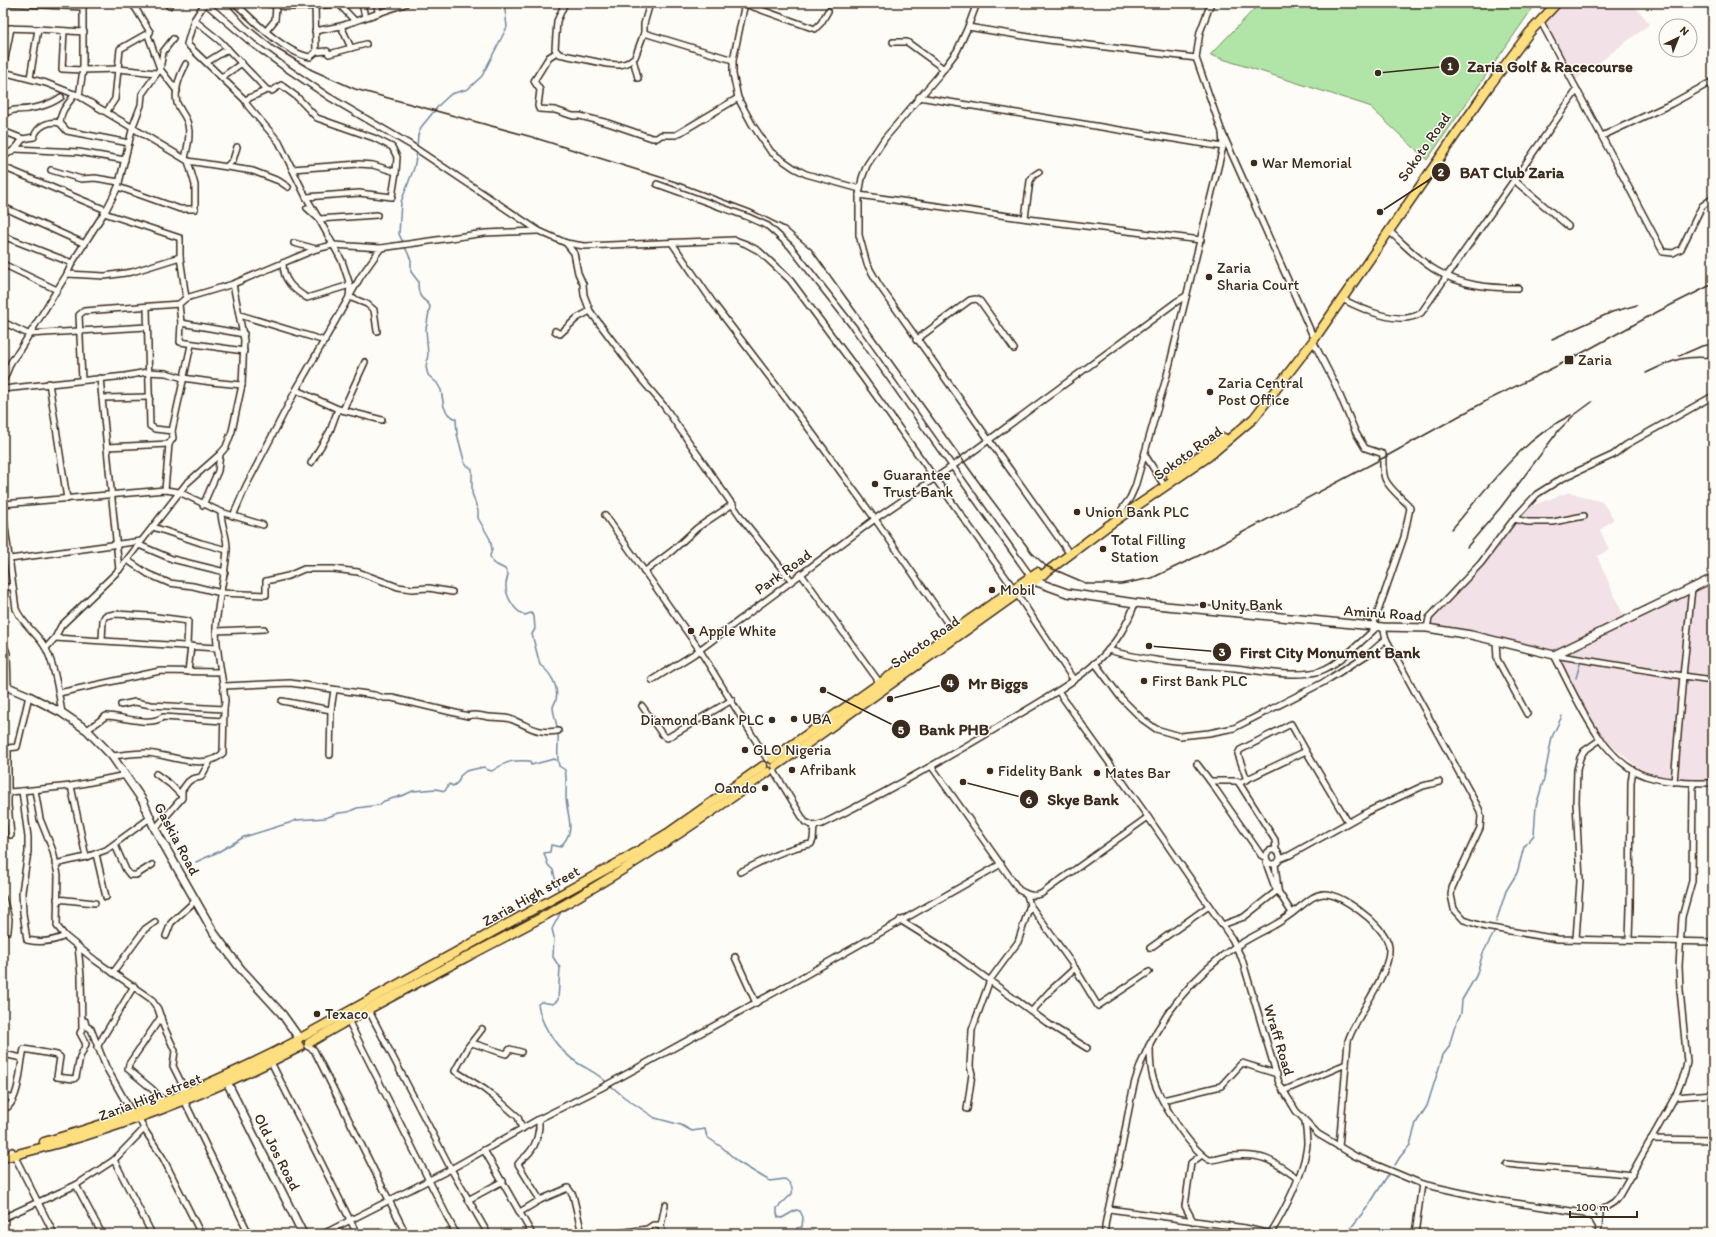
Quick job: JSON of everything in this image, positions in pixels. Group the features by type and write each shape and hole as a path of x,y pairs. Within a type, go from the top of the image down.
{"main road":[{"name":"Sokoto Road","path":"1032,579 1208,457 1244,428 1264,407 1484,85 1525,30 1550,3"},
{"name":"Sokoto Road","path":"770,766 1016,592 1067,550 1122,509 1223,438 1250,415 1342,299 1488,88 1540,20 1557,3"},
{"name":"Sokoto Road","path":"770,766 880,683 953,631 1016,592"},
{"name":"Zaria High street","path":"3,1158 13,1153 98,1132 186,1096 227,1082 271,1062 303,1042 668,833 770,766"},
{"name":"Zaria High street","path":"136,1116 164,1101 186,1096 348,1020 547,914 630,866 685,830 770,766"},
{"name":"Zaria High street","path":"3,1153 13,1153"}],"street":[{"path":"3,3 83,5 83,70 77,95 64,107 60,117 60,123"},
{"path":"131,3 150,32 148,35 158,71 177,91"},
{"path":"349,297 350,285 342,261 320,219 306,197 280,142 248,106 245,100 187,44 194,20 205,3 253,44 286,68 329,97 409,144 539,231 566,243 578,245 624,245 735,240 759,251 790,280 864,379 1016,592 1073,679"},
{"path":"235,3 283,45 304,56 310,57 316,52 327,51 329,54 366,44"},
{"path":"267,3 276,6 339,4 355,21"},
{"path":"362,3 366,17"},
{"path":"377,3 378,13"},
{"path":"565,3 557,21 555,49 557,52 560,55 607,64 625,64 633,59 644,33 644,24 650,3"},
{"path":"977,3 957,52 874,153 867,165 859,195 859,235 867,264 879,285 916,340 1067,550"},
{"path":"1108,650 1142,659 1272,672 1307,673 1320,671 1331,665 1378,627 1404,537 1410,508 1386,482 1382,469 1383,454 1365,448 1356,433 1335,384 1312,338 1222,132 1196,58 1200,32 1211,3"},
{"path":"315,31 341,26 405,4"},
{"path":"828,11 821,23 815,29 745,4 733,60 733,74 738,98 752,124 771,152 806,174 860,189"},
{"path":"315,5 316,52"},
{"path":"266,31 274,20 276,6"},
{"path":"194,20 228,49 267,90"},
{"path":"1540,20 1663,252 1673,253 1681,249 1702,206 1713,198"},
{"path":"341,26 350,48"},
{"path":"968,27 1048,40 1196,58"},
{"path":"3,28 84,32"},
{"path":"11,28 3,71 30,78 77,95 133,126 186,160 244,169 267,176 288,187"},
{"path":"30,78 38,29"},
{"path":"64,31 62,69 158,71"},
{"path":"107,111 115,99 119,51 121,47 150,32"},
{"path":"644,33 733,60"},
{"path":"3,382 11,362 67,274 105,211 118,185 133,126 141,105 142,94 158,71 163,52 173,39"},
{"path":"893,42 907,42 944,69"},
{"path":"207,62 228,49"},
{"path":"557,52 549,56 534,81 540,90 539,109 555,110 572,116 580,116 608,123 652,138 657,138 659,135 676,136 738,98"},
{"path":"633,59 638,78"},
{"path":"222,77 242,63"},
{"path":"51,170 81,179 95,178 118,185 180,209 195,209 195,185 186,160 189,127 178,103 177,91 181,74 186,64"},
{"path":"1602,136 1671,104 1713,81"},
{"path":"245,100 267,90 272,91 281,85 296,97 317,118 374,138 392,147 397,157 392,197 359,192 306,197"},
{"path":"1342,299 1378,314 1411,318 1420,313 1577,90"},
{"path":"3,113 39,107 56,101 61,97"},
{"path":"919,98 1223,148"},
{"path":"3,131 23,139 34,137 35,133 42,125 56,122 60,123 71,133 129,143"},
{"path":"1122,509 1130,498 1145,455 1201,240 1223,148 1222,132"},
{"path":"3,157 16,149 23,139"},
{"path":"227,166 232,160 237,147"},
{"path":"16,149 79,152 125,160"},
{"path":"292,169 360,164 373,165 396,172"},
{"path":"3,167 105,211 178,236 181,240 180,258 186,298"},
{"path":"1025,218 1030,181 1033,176 1039,172"},
{"path":"1514,180 1568,226"},
{"path":"657,184 748,217 768,226 790,246 855,329 1032,579"},
{"path":"859,195 1201,240"},
{"path":"3,207 85,244"},
{"path":"307,208 320,219 377,215"},
{"path":"82,380 81,330 79,315 84,311 147,308 179,304 186,298 233,284 316,249 333,245 381,248 486,233 539,231"},
{"path":"1389,231 1436,271 1447,276 1478,286 1518,288"},
{"path":"3,236 72,264"},
{"path":"294,243 316,249"},
{"path":"566,243 574,253 578,273 583,284 584,295 590,311 641,380 664,406 743,520 791,580"},
{"path":"672,243 714,304 813,434 875,519 953,631"},
{"path":"574,253 578,245"},
{"path":"232,516 296,390 361,276 381,248"},
{"path":"67,274 105,276 132,272 180,258"},
{"path":"283,263 283,270 292,288 307,298 350,285"},
{"path":"3,264 57,290"},
{"path":"46,648 55,638 61,626 119,570 186,484 226,447 232,431 242,385 244,351 244,334 233,284"},
{"name":"Park Road","path":"652,680 694,654 791,580 802,574 875,519 952,467 1186,296"},
{"path":"349,297 367,304 374,310 377,332"},
{"path":"916,340 970,300 976,299 980,301 1014,349"},
{"path":"179,304 181,322 180,342 191,345 244,351"},
{"path":"147,308 147,372 150,397 150,426 154,429 172,431"},
{"path":"554,330 560,334 564,333 577,318 590,311"},
{"path":"240,315 325,341"},
{"path":"3,322 28,334 147,327"},
{"path":"181,322 244,334"},
{"path":"165,490 170,444 173,438 172,431 191,345"},
{"path":"311,462 330,430 365,362"},
{"path":"3,388 147,372 166,373 183,378 242,385"},
{"path":"100,378 119,570"},
{"path":"49,383 67,499"},
{"path":"296,390 340,410 382,420"},
{"path":"1428,628 1429,618 1481,563 1532,498 1547,487 1613,455 1626,445 1713,396"},
{"path":"102,398 150,397"},
{"path":"107,447 170,444"},
{"path":"203,505 218,471 220,454"},
{"path":"1145,455 1162,482"},
{"path":"3,504 165,490 179,492 203,505 232,516 263,525"},
{"path":"644,572 672,551 697,528 733,504"},
{"path":"3,512 16,609 19,617 46,648 59,693 62,713"},
{"path":"112,756 146,753 182,761 215,760 223,753 223,721 225,701 224,686 220,672 216,631 227,550 226,535 221,519 221,512"},
{"path":"605,515 699,649 732,700 770,766 804,820 808,824 814,826 822,824 867,802 932,767 1058,691 1095,663 1108,650 1131,614 1135,603"},
{"path":"1514,519 1528,522 1553,522 1584,516"},
{"path":"153,527 201,544 227,550"},
{"path":"10,559 140,543 172,559 225,572"},
{"path":"127,560 148,574 169,583 221,593 266,594 266,581 288,576 304,569 312,568 348,570 398,587 412,589 429,588 452,592"},
{"path":"802,574 880,683"},
{"path":"1554,655 1713,578"},
{"name":"Aminu Road","path":"1032,579 1067,593 1135,603 1378,627 1428,628 1496,641 1554,655"},
{"path":"3,586 13,587"},
{"path":"1674,782 1692,588"},
{"path":"102,640 103,620 105,616 116,614 149,616 188,621 188,672"},
{"path":"1378,627 1479,809 1482,822 1478,834 1452,888 1451,895 1454,909 1464,920 1477,925 1558,938 1713,942"},
{"path":"216,631 264,629"},
{"path":"55,638 217,648"},
{"path":"1095,663 1121,698 1142,719 1156,729 1180,736 1209,733 1234,728 1324,682 1370,653 1386,640"},
{"path":"1496,641 1497,659 1527,714"},
{"path":"3,643 7,653 6,686"},
{"path":"1554,655 1713,680"},
{"path":"1554,655 1585,715 1601,739 1619,760 1645,776 1674,782 1713,784"},
{"path":"59,693 160,671 220,672"},
{"path":"224,686 290,682 306,684 334,690 392,698 468,716 472,714 489,718 510,719 533,730 548,732 558,731"},
{"name":"Gaskia Road","path":"6,686 62,713 87,730 112,756 143,801 155,829 166,846 195,901 224,948 282,1014 303,1042"},
{"path":"330,755 331,710 334,690"},
{"name":"Wraff Road","path":"1058,691 1148,816 1236,946 1242,959 1283,1091 1305,1122 1318,1134 1355,1156 1422,1184 1494,1200 1585,1212 1598,1212"},
{"path":"12,835 8,805 8,748 17,747 29,696"},
{"path":"642,706 662,734 667,738 732,700"},
{"path":"282,701 331,710"},
{"path":"121,705 136,702 151,705 224,709"},
{"path":"87,730 106,716 141,720 158,720 163,717 223,721"},
{"path":"1247,780 1238,754 1240,750 1291,724 1348,822"},
{"path":"1576,939 1580,881 1576,802 1577,770 1580,758 1584,751 1601,739"},
{"path":"1239,783 1306,751"},
{"path":"155,829 181,799 181,795 188,782 192,779 201,777 210,760"},
{"path":"1197,764 1261,855 1267,859 1270,864 1275,864"},
{"path":"932,767 1019,890 1034,896 1041,894 1148,816"},
{"path":"1629,940 1631,782 1633,770"},
{"path":"156,774 170,784 181,795"},
{"path":"8,792 72,786 126,775"},
{"path":"1210,781 1237,781 1239,783 1275,840 1276,850 1279,852 1280,859"},
{"path":"1275,864 1280,859 1290,856 1348,822 1411,791 1439,782"},
{"path":"1598,1234 1600,1214 1598,1212 1614,1202 1619,1196 1675,1097 1685,1072 1687,1062 1680,990 1680,941 1682,917 1692,881 1692,784"},
{"path":"72,786 86,857"},
{"path":"35,790 40,819 53,851 58,875 57,926 65,936 96,961 151,999 161,1017 176,1054 173,1066 249,1234"},
{"path":"22,791 28,836 28,852 22,892 27,940 46,942 65,936"},
{"path":"55,864 86,857 106,850 115,845 150,818"},
{"path":"740,872 779,853 797,846 810,844 813,840 814,826"},
{"path":"115,845 126,870 130,875 136,875 152,865"},
{"path":"1276,850 1269,851 1266,863 1274,885 1292,913"},
{"path":"96,854 106,897"},
{"path":"323,1234 451,1168 539,1119 601,1088 756,1003 1001,864"},
{"path":"1275,864 1278,890"},
{"path":"1222,925 1244,917 1278,890"},
{"path":"1027,894 1030,905 1075,968 1098,1006 1149,972"},
{"path":"1105,1234 1136,1081 1150,1044 1180,999 1216,962 1236,946 1277,924 1314,895 1322,894 1333,896 1351,904 1362,912 1375,924 1388,943 1388,953 1385,964 1374,991 1350,1035 1339,1147"},
{"path":"3,898 9,919 8,931"},
{"path":"57,899 95,903"},
{"path":"166,936 171,923 195,901"},
{"path":"967,1109 972,1074 970,1066 972,1030 990,980 1018,942 1030,905"},
{"path":"1150,948 1209,906"},
{"path":"900,920 948,950 1032,1011 1087,1048"},
{"path":"113,973 145,929 154,922"},
{"path":"3,1107 5,1108 9,1106 13,1099 19,1080 24,1049 57,1054 60,1057 57,1077 76,1079 80,1057 86,1044 80,1033 82,1028 82,1008 78,946"},
{"path":"735,957 756,1003"},
{"path":"1032,1011 1050,990 1075,968"},
{"path":"97,1047 134,986"},
{"path":"82,1008 86,1026 91,1029 97,1047 136,1116 163,1158 201,1234"},
{"path":"368,1009 468,1200 488,1234"},
{"path":"161,1017 128,1067 128,1070 152,1089 164,1101"},
{"path":"348,1020 456,1234"},
{"path":"482,1029 455,1071 484,1089 502,1103 518,1117 522,1128"},
{"path":"303,1042 314,1050 406,1234"},
{"path":"472,1043 506,1054 510,1049 521,1052"},
{"path":"1150,1044 1152,1077 1176,1124 1202,1155 1209,1160 1230,1156 1259,1156 1275,1162 1297,1178"},
{"path":"3,1054 22,1058"},
{"path":"271,1062 358,1234"},
{"path":"1163,1100 1221,1086 1242,1063 1277,1074"},
{"path":"1283,1091 1346,1064"},
{"name":"Old Jos Road","path":"227,1082 303,1234"},
{"path":"1675,1097 1713,1094"},
{"path":"3,1095 13,1099"},
{"path":"539,1119 539,1132 534,1145 528,1154 518,1164 540,1200"},
{"path":"1109,1209 1245,1228 1270,1234 1282,1216 1297,1178 1306,1149 1305,1122"},
{"path":"3,1218 76,1185 114,1160 144,1129"},
{"path":"1651,1139 1713,1140"},
{"path":"484,1150 532,1234"},
{"path":"13,1153 54,1234"},
{"path":"1193,1220 1185,1206 1191,1163 1202,1155"},
{"path":"114,1160 152,1234"},
{"path":"1507,1164 1603,1171 1632,1175"},
{"path":"468,1200 503,1181"},
{"path":"1415,1234 1422,1184"},
{"path":"76,1185 102,1234"},
{"path":"520,1212 564,1188 569,1189 573,1195 582,1234"},
{"path":"662,1234 661,1225 665,1205"},
{"path":"1585,1212 1594,1218 1599,1227"},
{"path":"612,1234 647,1229 653,1225 661,1225"}],"shaded area":[{"path":"1560,3 1632,3 1650,24 1576,80 1545,24 1544,17"},
{"path":"1569,492 1602,502 1614,519 1600,530 1609,550 1597,556 1625,619 1713,580 1713,781 1698,781 1646,774 1604,740 1551,655 1432,627 1433,616 1518,516 1531,506"}],"green space":[{"path":"1260,3 1540,3 1532,9 1427,160 1369,106 1210,55"}],"waterway":[{"path":"417,148 418,135 422,126 440,104 451,94 468,89 482,76 507,27 503,3"},
{"path":"417,152 414,168 401,202 399,234 411,260 411,272 418,281 420,295 430,306 426,329 428,354 426,367 428,375 437,383 441,390 444,407 448,414 456,419 457,434 465,464 472,469 472,493 478,511 478,518 490,539 492,549 490,556 493,563 505,569 508,574 506,589 511,603 521,613 525,615 531,613 534,616 535,629 532,634 540,665 547,671 553,680 557,695 553,708 558,733 559,766 565,770 566,773 566,803 570,828 569,834 560,847 551,845 550,852 544,853 548,865 553,870 559,893"},
{"path":"1576,678 1580,664"},
{"path":"1496,922 1506,891 1517,873 1524,847 1534,835 1536,806 1544,779 1552,737 1562,716"},
{"path":"196,862 218,852 244,837 297,820 325,818 357,808 379,805 384,801 413,791 436,789 445,791 449,784 453,786 456,784 459,781 460,776 466,771 484,767 492,771 506,763 514,761 530,761 531,765 554,759 556,760"},
{"path":"562,910 552,929 554,937 553,957 560,968 558,1000 553,1004 541,1002 538,1004 540,1013 547,1030 558,1045 572,1059 607,1083"},
{"path":"1395,1165 1410,1145 1416,1123 1427,1106 1443,1055 1449,1047 1454,1028 1461,1013 1462,1000 1476,976 1483,953 1494,933"},
{"path":"610,1085 624,1097 655,1118 681,1125 692,1131 705,1129 707,1137 723,1148 738,1162 770,1181 785,1179 792,1187 792,1194 777,1208 777,1213 778,1217 782,1218 796,1210 800,1211 803,1217 802,1227 797,1228 795,1234"},
{"path":"1346,1234 1369,1205 1388,1175"}],"railway":[{"path":"227,3 246,24 274,47 312,70 355,89 532,137 676,182 751,210 785,227 811,249 983,488 1032,553 1046,566 1088,584 1121,584 1152,578 1198,556 1385,457 1488,400 1569,360 1657,312 1713,284"},
{"path":"1552,339 1612,312 1637,305"},
{"path":"1679,356 1702,346 1713,344"},
{"path":"1646,373 1686,358 1713,358"},
{"path":"1467,547 1501,507 1559,430 1573,416 1592,402"},
{"path":"1452,529 1492,481 1521,451 1537,437 1571,415"}],"place":[{"name":"Zaria Golf & Racecourse","path":"1378,73"},
{"name":"War Memorial","path":"1254,163"},
{"name":"BAT Club Zaria","path":"1380,212"},
{"name":"Zaria Sharia Court","path":"1209,277"},
{"name":"Zaria","path":"1569,360"},
{"name":"Zaria Central Post Office","path":"1210,392"},
{"name":"Guarantee Trust Bank","path":"875,484"},
{"name":"Union Bank PLC","path":"1077,512"},
{"name":"Total Filling Station","path":"1103,549"},
{"name":"Mobil","path":"992,590"},
{"name":"Unity Bank","path":"1203,605"},
{"name":"Apple White","path":"691,631"},
{"name":"First City Monument Bank","path":"1149,646"},
{"name":"First Bank PLC","path":"1144,681"},
{"name":"Bank PHB","path":"823,690"},
{"name":"Mr Biggs","path":"890,699"},
{"name":"UBA","path":"794,719"},
{"name":"Diamond Bank PLC","path":"772,720"},
{"name":"GLO Nigeria","path":"745,750"},
{"name":"Afribank","path":"792,770"},
{"name":"Fidelity Bank","path":"990,771"},
{"name":"Mates Bar","path":"1097,773"},
{"name":"Skye Bank","path":"963,782"},
{"name":"Oando","path":"765,788"},
{"name":"Texaco","path":"317,1014"}]}
